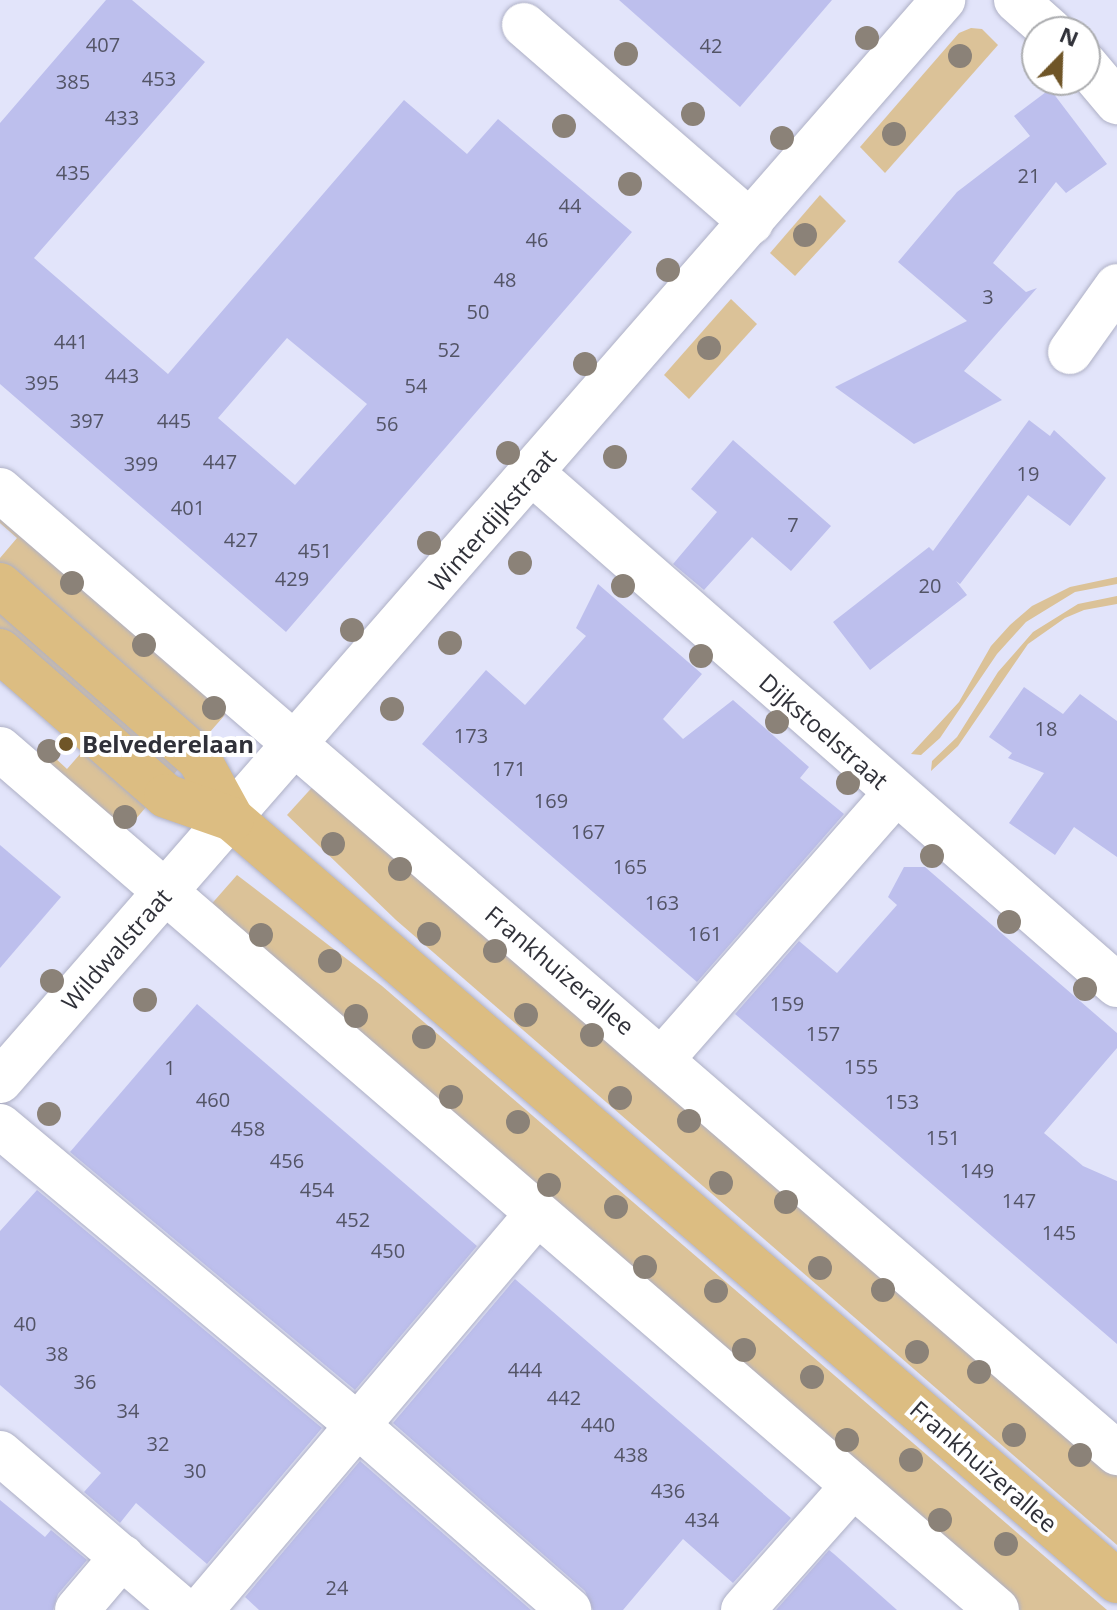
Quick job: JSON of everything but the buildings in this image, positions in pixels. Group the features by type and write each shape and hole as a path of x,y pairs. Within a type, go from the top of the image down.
{"main road":[{"name":"Frankhuizerallee","path":"0,585 199,759 232,819 1117,1581"},
{"name":"Frankhuizerallee","path":"0,651 166,796 232,819"}],"street":[{"name":"Winterdijkstraat","path":"232,819 943,0"},
{"path":"1016,0 1034,16"},
{"path":"524,25 751,222"},
{"path":"1101,83 1117,102"},
{"path":"1070,352 1117,286"},
{"name":"Dijkstoelstraat","path":"533,474 895,794 1117,985"},
{"name":"Frankhuizerallee","path":"0,490 663,1058 1117,1453"},
{"path":"0,749 997,1610"},
{"path":"663,1058 895,794"},
{"name":"Wildwalstraat","path":"0,1081 232,819"},
{"path":"0,1126 356,1424 569,1610"},
{"path":"201,1610 537,1214"},
{"path":"0,1453 183,1610"},
{"path":"743,1610 853,1486"},
{"path":"77,1610 122,1557"}],"shaded area":[{"path":"971,28 982,29 998,45 885,173 860,147 959,33"},
{"path":"820,195 846,221 795,276 770,253"},
{"path":"731,299 757,324 689,399 664,375"},
{"path":"0,508 231,708 202,741 0,566 0,558 17,538 0,523"},
{"path":"1117,577 1117,584 1075,592 1026,622 997,654 940,738 921,755 911,754 959,702 991,646 1032,606 1070,587"},
{"path":"1117,596 1117,604 1084,610 1065,618 1028,644 958,746 931,771 932,761 957,737 998,672 1033,632 1078,604"},
{"path":"0,601 185,761 169,780 0,634"},
{"path":"49,742 59,751 54,757 67,769 88,745 152,800 123,834 34,758"},
{"path":"317,782 1117,1472 1117,1545 396,920 287,815"},
{"path":"237,875 382,986 1107,1610 1020,1610 208,908"}],"place":[{"name":"Belvederelaan","path":"66,744"}]}
